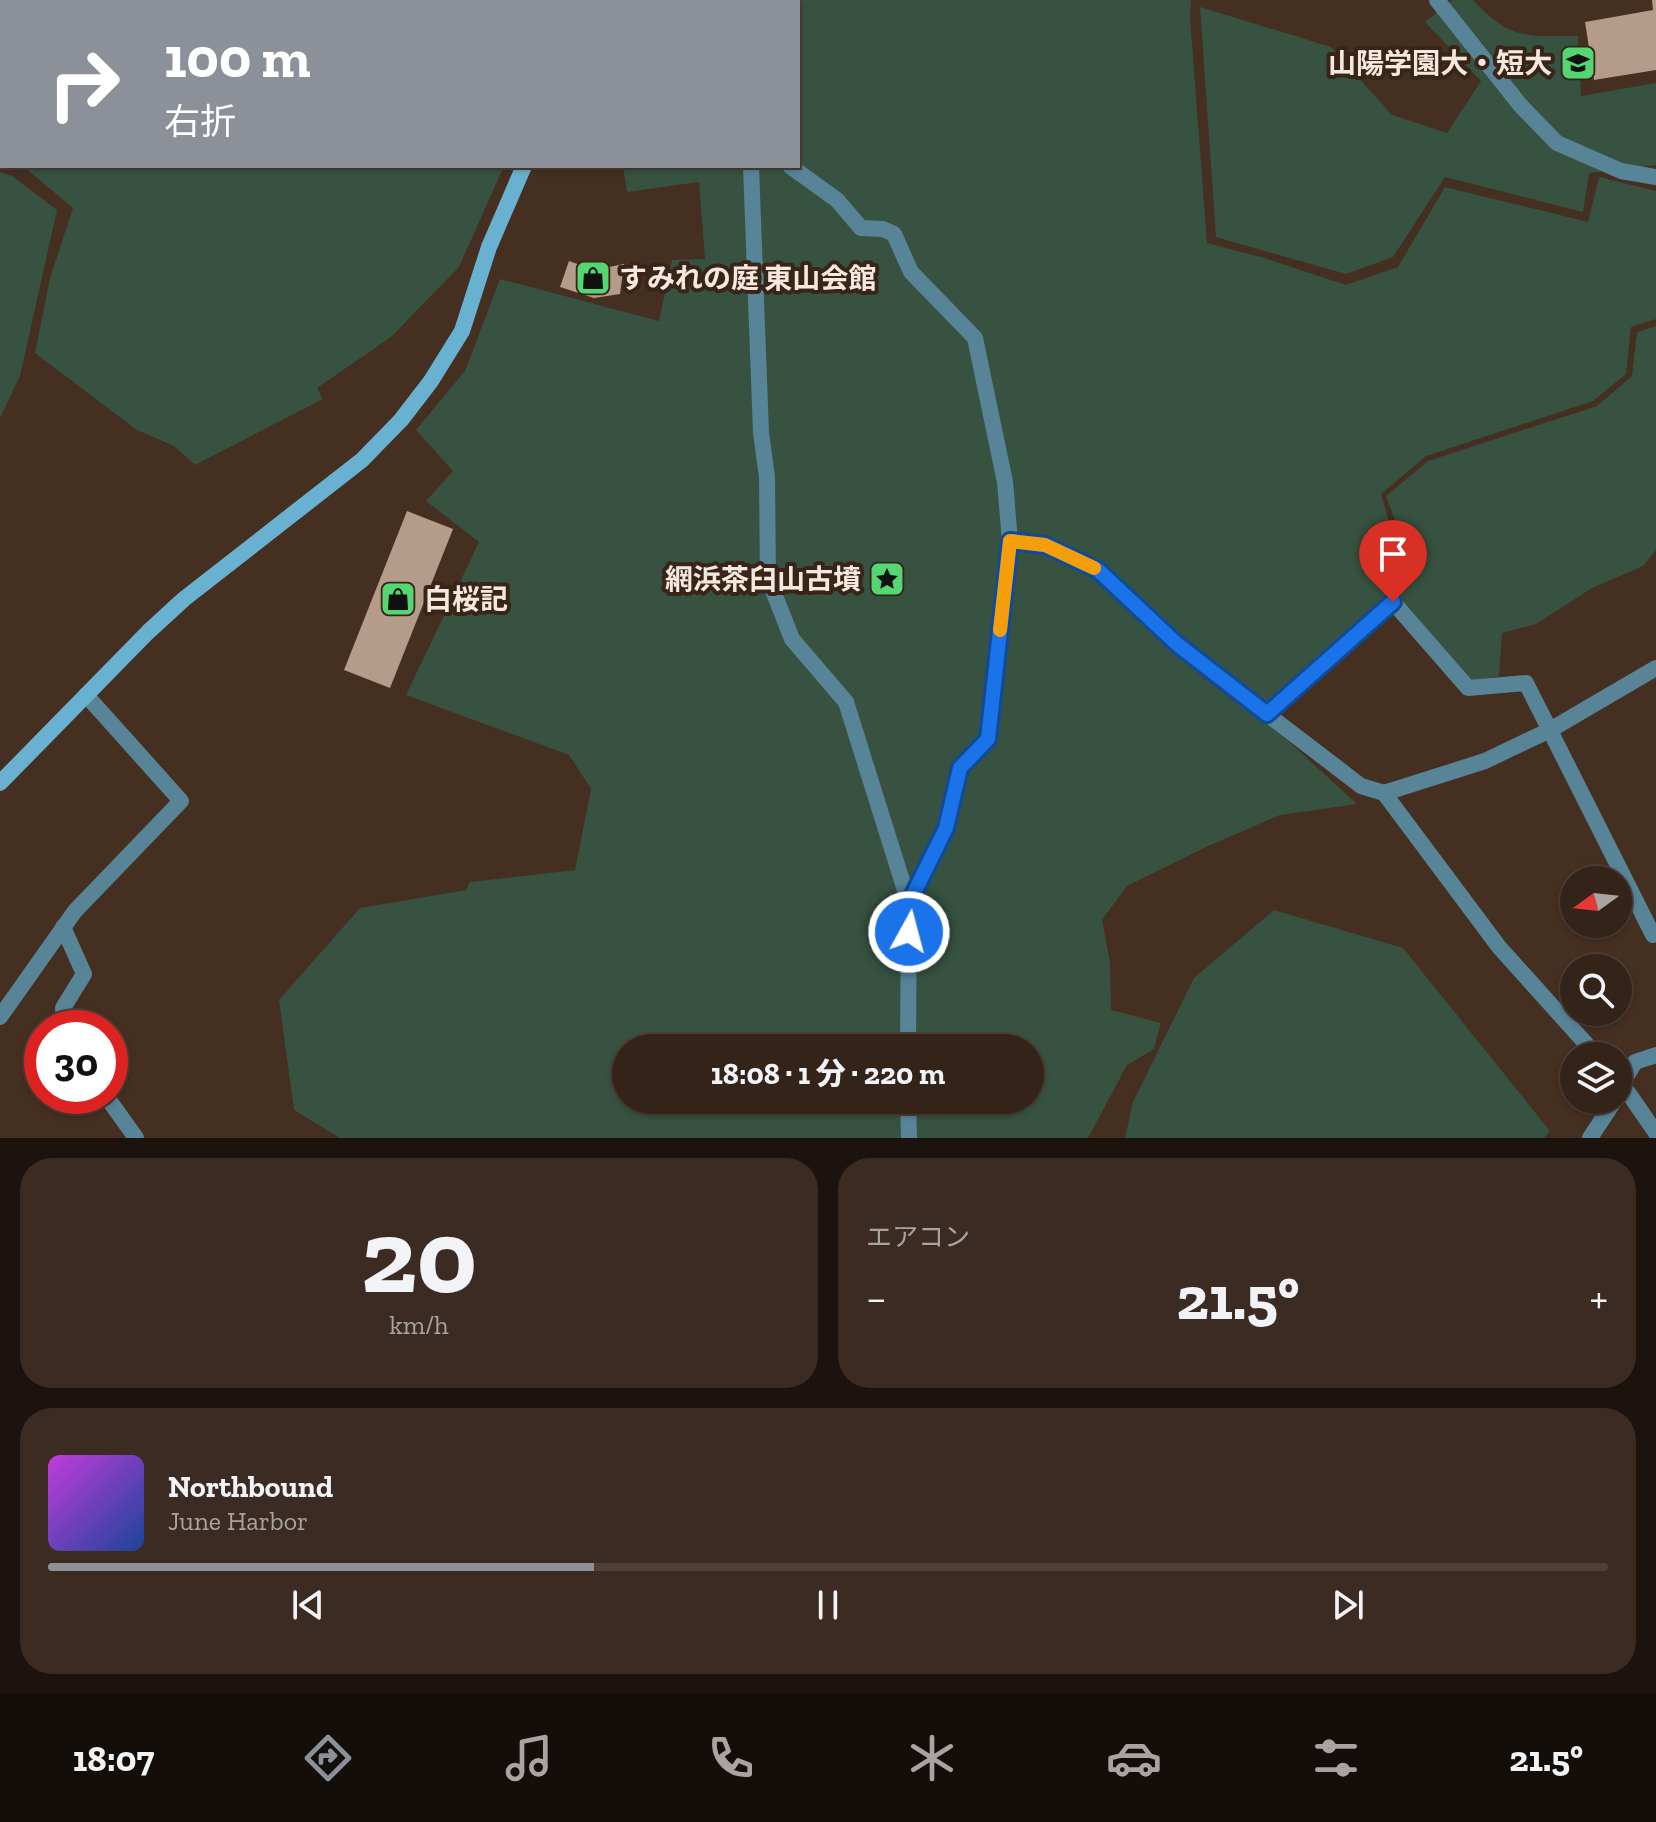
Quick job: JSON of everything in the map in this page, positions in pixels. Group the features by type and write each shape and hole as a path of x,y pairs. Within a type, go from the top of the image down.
{"street":[{"path":"1437,0 1521,106 1557,143 1621,171 1656,177"},
{"path":"0,783 184,599 362,460 401,420 431,381 462,331 489,247 523,168"},
{"path":"751,168 761,433 767,477 768,578 792,639 846,702 909,903 908,1034"},
{"path":"793,168 837,200 861,228 883,229 894,234 911,272 975,338 1005,482 1010,541 988,739 960,768 946,828 909,903"},
{"path":"1010,541 1045,545 1098,570 1177,644 1361,786 1384,793 1485,761 1550,730 1656,668"},
{"path":"1267,714 1393,602 1468,688 1526,683 1653,935 1656,934"},
{"path":"0,1017 75,911 181,801 86,695"},
{"path":"1384,793 1499,947 1584,1042"},
{"path":"63,927 84,974 63,1010"},
{"path":"1632,1066 1635,1062 1656,1055"},
{"path":"1632,1101 1656,1133"},
{"path":"119,1114 136,1138"},
{"path":"908,1114 909,1138"},
{"path":"1590,1138 1606,1114"}],"green space":[{"path":"800,0 1191,0 1207,243 1346,285 1398,267 1445,187 1588,222 1599,177 1656,191 1656,319 1631,327 1626,374 1593,401 1426,456 1381,494 1397,549 1391,595 1261,716 1357,804 1280,815 1206,847 1127,886 1102,920 1110,962 1111,1010 1161,1023 1154,1049 1127,1065 1088,1138 340,1138 294,1110 279,1000 360,908 466,890 470,882 575,870 591,789 569,755 406,695 479,542 426,501 453,471 416,430 465,371 500,279 659,321 672,260 705,259 699,182 627,192 623,168 800,168"},
{"path":"1452,0 1473,0 1498,22 1520,33 1578,36 1581,96 1656,83 1656,165 1589,173 1583,212 1445,177 1393,257 1346,274 1216,237 1200,7 1331,47 1392,115 1447,133 1481,81 1425,22"},
{"path":"25,168 503,168 459,267 391,337 317,388 323,399 195,465 174,446 137,430 35,353 50,278 73,208"},
{"path":"0,172 12,176 57,210 20,376 0,418"},
{"path":"1656,326 1656,550 1643,566 1592,588 1536,624 1502,633 1499,676 1471,682 1396,596 1403,542 1386,496 1428,461 1597,406 1632,376 1637,332"},
{"path":"1274,910 1403,948 1550,1131 1544,1138 1125,1138 1133,1102 1194,978"}],"building":[{"path":"1652,0 1656,0 1656,70 1594,80 1585,22 1653,10"},
{"name":"すみれの庭 東山会館","path":"569,261 594,270 624,264 620,294 594,298 560,287"},
{"name":"白桜記","path":"407,511 453,529 390,688 344,670"}],"slow traffic":[{"path":"1000,630 1010,541 1045,545 1094,568"}],"place":[{"name":"山陽学園大・短大","path":"1578,63"},
{"name":"すみれの庭 東山会館","path":"593,278"},
{"name":"網浜茶臼山古墳","path":"887,579"},
{"name":"白桜記","path":"398,599"}],"route":[{"path":"909,932 909,903 946,828 960,768 988,739 1010,541 1045,545 1098,570 1177,644 1267,714 1393,602"}]}
